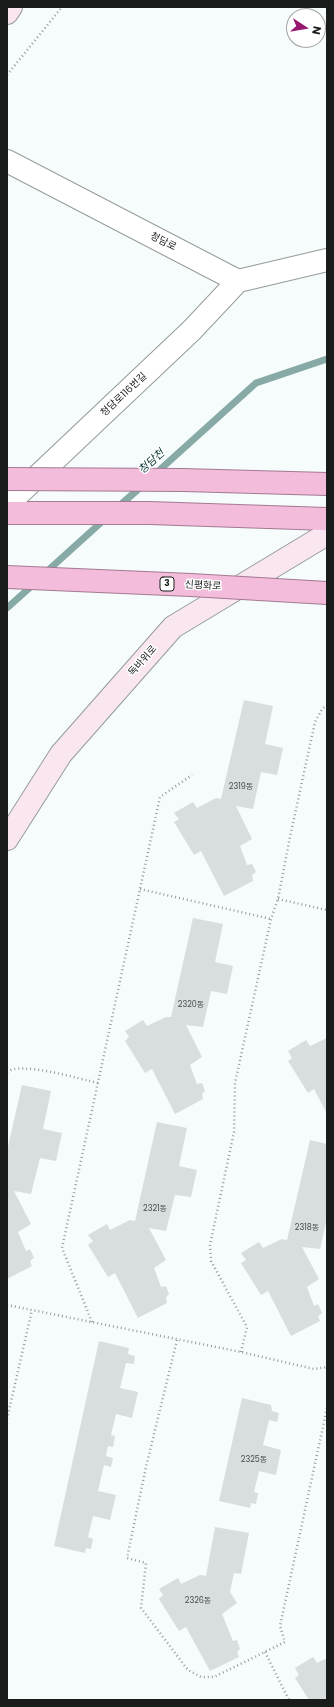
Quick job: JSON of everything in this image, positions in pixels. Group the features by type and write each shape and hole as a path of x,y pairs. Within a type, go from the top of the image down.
{"highway":[{"path":"7,479 183,480 327,484"},
{"path":"7,513 149,513 327,519"},
{"name":"신평화로","path":"7,577 327,593"}],"main road":[{"path":"7,13 11,7"},
{"name":"독바위로","path":"7,839 61,754 173,627 327,534"}],"street":[{"name":"청담로","path":"7,161 238,281"},
{"path":"238,281 327,260"},
{"name":"청담로116번길","path":"7,505 192,330 238,281"}],"path":[{"path":"7,75 62,7"},
{"path":"241,1352 247,1327 211,1261 210,1245 234,1132 235,1083 272,919 278,899 315,722 322,709 327,705"},
{"path":"92,1322 62,1248 160,797 192,775"},
{"path":"140,889 272,919"},
{"path":"278,899 327,910"},
{"path":"7,1072 10,1069 26,1068 98,1083"},
{"path":"7,1305 241,1352 314,1369 327,1367"},
{"path":"7,1419 32,1310"},
{"path":"177,1340 146,1467 127,1558 146,1563 141,1608 188,1670 201,1677 214,1677 285,1642 280,1626 327,1408"},
{"path":"265,1652 290,1700"}],"building":[{"path":"244,700 273,706 265,744 283,748 277,775 261,772 253,809 236,806 252,839 240,846 247,865 252,864 256,872 252,875 253,881 224,896 201,851 194,855 174,822 179,819 174,813 193,802 197,808 216,798 221,799"},
{"path":"193,918 223,924 215,962 233,966 227,994 211,991 203,1027 186,1025 202,1057 190,1065 197,1084 202,1083 205,1091 202,1094 203,1099 175,1114 152,1069 145,1073 125,1041 129,1037 125,1031 143,1020 147,1026 166,1017 171,1017"},
{"path":"327,1038 327,1114 314,1089 308,1093 288,1061 292,1058 288,1051 306,1040 310,1046"},
{"path":"22,1085 51,1091 43,1129 62,1133 56,1161 40,1158 31,1194 14,1191 31,1224 18,1232 26,1251 30,1249 34,1258 30,1261 32,1266 7,1279 7,1151"},
{"path":"157,1122 187,1128 179,1166 197,1170 191,1197 175,1195 166,1231 149,1228 166,1260 154,1268 161,1287 166,1286 169,1294 166,1297 167,1303 138,1318 115,1273 108,1277 88,1245 93,1241 88,1235 107,1224 110,1230 130,1220 135,1221"},
{"path":"310,1140 327,1144 327,1218 320,1249 302,1247 319,1279 307,1287 314,1306 318,1304 322,1313 318,1316 320,1321 291,1336 268,1291 261,1295 241,1263 246,1260 241,1253 259,1242 263,1248 282,1239 287,1240"},
{"path":"99,1341 129,1348 128,1354 135,1356 134,1364 126,1363 120,1388 138,1392 132,1418 116,1414 111,1435 115,1436 113,1447 108,1446 106,1456 113,1458 111,1467 104,1465 98,1491 116,1495 110,1520 93,1516 88,1537 93,1539 91,1549 86,1548 85,1553 54,1546"},
{"path":"242,1398 271,1405 272,1411 279,1413 277,1422 269,1420 263,1445 281,1450 276,1475 259,1471 254,1492 258,1493 256,1504 251,1503 250,1508 219,1501"},
{"path":"215,1527 249,1533 241,1574 234,1573 230,1592 237,1603 222,1614 233,1641 237,1640 240,1649 237,1652 239,1657 210,1671 186,1627 179,1631 159,1599 163,1595 159,1589 178,1578 181,1584 200,1575 206,1576"},
{"path":"313,1657 317,1663 327,1658 327,1700 309,1700 295,1678 299,1675 295,1668"}],"waterway":[{"name":"청담천","path":"154,475 256,383 327,359"},
{"name":"청담천","path":"118,507 143,485"},
{"name":"청담천","path":"44,574 106,518"},
{"name":"청담천","path":"7,608 35,583"}]}
